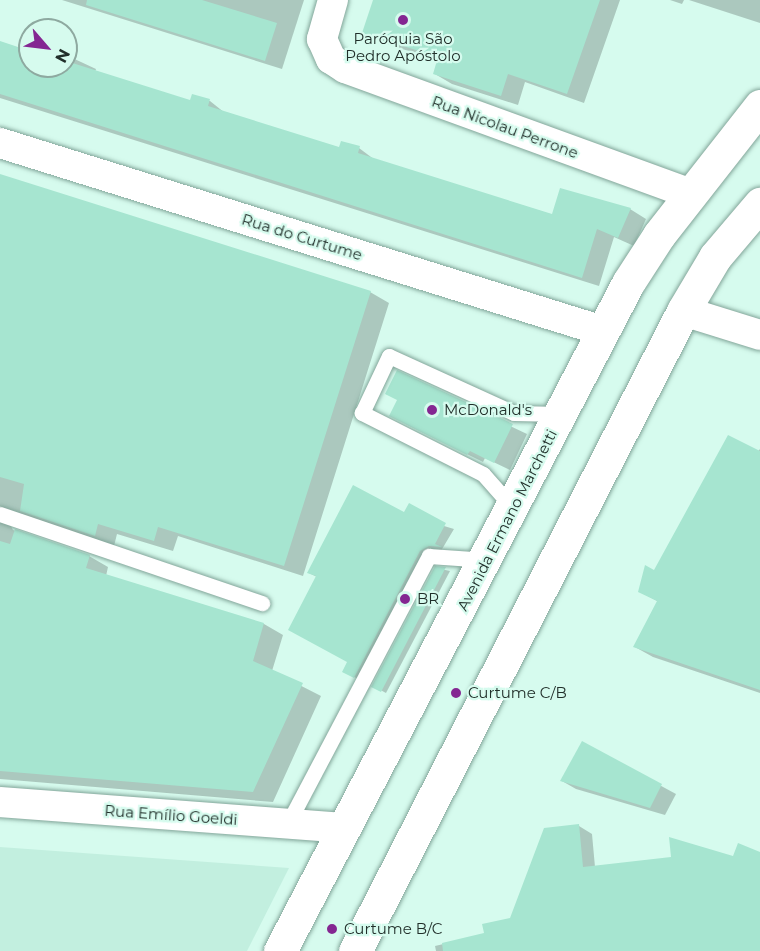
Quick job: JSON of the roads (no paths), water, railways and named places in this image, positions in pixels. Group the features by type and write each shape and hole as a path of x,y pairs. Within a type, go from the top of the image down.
{"main road":[{"name":"Avenida Ermano Marchetti","path":"280,951 342,828 487,560 603,331 659,235 757,113"},
{"path":"355,951 683,311 715,257 760,204"}],"street":[{"name":"Rua Nicolau Perrone","path":"333,0 322,39 324,50 331,60 345,68 692,194"},
{"name":"Rua do Curtume","path":"0,143 603,331"},
{"path":"683,311 760,335"},
{"name":"Rua Emílio Goeldi","path":"0,802 342,828"}],"lane":[{"path":"513,508 483,474 362,413 389,356 514,413 561,414"},
{"path":"0,514 262,603"},
{"path":"288,823 429,556 487,560"}],"place":[{"name":"Paróquia São Pedro Apóstolo","path":"403,20"},
{"name":"McDonald's","path":"432,410"},
{"name":"BR","path":"405,599"},
{"name":"Curtume C/B","path":"456,693"},
{"name":"Curtume B/C","path":"332,929"}]}
